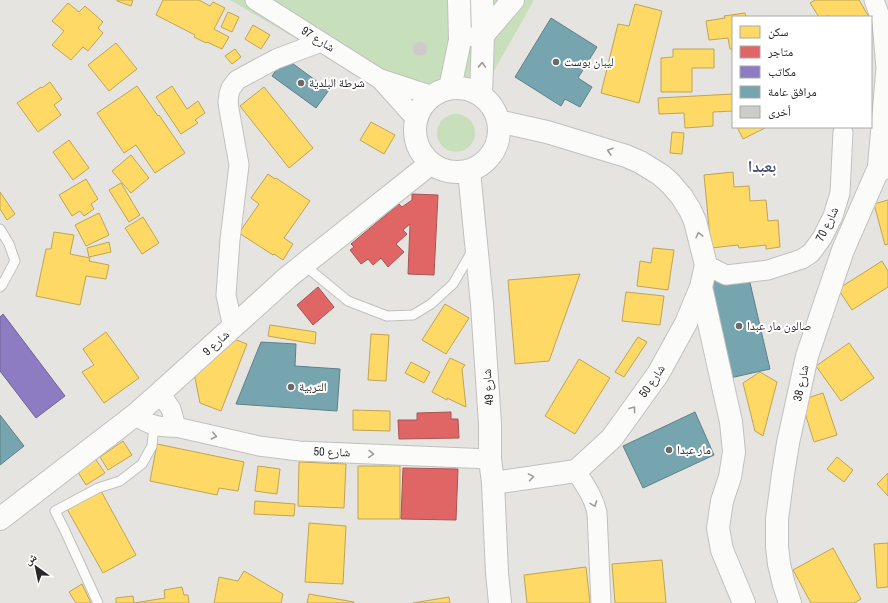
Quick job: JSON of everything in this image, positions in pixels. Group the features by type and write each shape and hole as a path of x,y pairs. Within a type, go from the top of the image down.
{"main road":[{"path":"442,92 460,40 459,0"},
{"path":"481,95 483,35 482,0"},
{"path":"460,40 483,35 513,0"},
{"path":"461,88 471,90 481,95 495,111 498,121 499,134 496,146 490,157 469,171 456,172 442,170 430,164 422,155 414,134 416,119 423,105 427,100 442,92 461,88"},
{"path":"498,121 547,132 626,156 640,162 661,175 671,184 690,210 695,221 706,265"},
{"name":"شارع 9","path":"0,519 135,415 288,277 430,164"},
{"name":"شارع 38","path":"790,603 784,585 776,547 777,520 788,443 807,356 843,250 882,170"},
{"name":"شارع 49","path":"469,171 483,319 490,424 490,459 493,484 497,573 500,603"},
{"name":"شارع 50","path":"576,470 612,438 658,374 686,324 701,287 706,265"},
{"path":"701,287 731,422 734,452 730,477 722,501 718,528 722,550 744,603"},
{"path":"493,484 576,470"}],"street":[{"name":"شارع 97","path":"255,0 380,79 416,119"},
{"path":"874,0 882,22 886,68 882,170"},
{"path":"233,328 226,295 230,240 239,165 228,109 231,88 237,80 276,59 321,42"},
{"name":"شارع 97","path":"380,79 442,92"},
{"name":"شارع 70","path":"706,265 726,275 768,270 802,259 811,253 822,238 830,222 840,193 843,132"},
{"path":"160,394 171,409 176,427"},
{"name":"شارع 50","path":"135,415 144,422 154,426 165,428 176,427 259,446 299,451 490,459"},
{"path":"576,470 596,506 601,603"}],"lane":[{"path":"0,229 9,244 15,261 0,287"},
{"path":"304,265 348,301 386,316 413,315 431,304 453,284 476,241"},
{"path":"98,603 65,531 54,511 98,488 120,481 142,464 152,446 154,426"}],"green space":[{"path":"230,0 534,0 485,87 410,105"},
{"path":"452,114 460,114 467,117 472,122 475,133 472,144 467,149 460,152 452,152 445,149 440,144 437,137 437,129 440,122 445,117"}],"building: سكن":[{"path":"117,0 133,0 131,6"},
{"path":"163,0 199,0 210,6 213,2 225,8 214,29 229,37 222,49 194,37 195,35 156,15"},
{"path":"815,0 859,0 868,16 818,16 810,3"},
{"path":"68,3 79,12 85,6 103,22 98,28 103,33 88,51 83,47 71,60 52,45 64,31 52,21"},
{"path":"635,4 662,11 639,103 601,93 618,24 629,26"},
{"path":"228,12 239,17 232,32 221,27"},
{"path":"745,13 746,16 732,16 732,49 730,49 728,38 709,40 706,21 725,18 724,16"},
{"path":"253,25 270,35 261,49 245,39"},
{"path":"116,43 137,69 109,91 88,65"},
{"path":"235,49 241,57 232,64 225,56"},
{"path":"673,49 714,49 714,68 692,68 692,92 661,92 661,58 673,57"},
{"path":"50,82 62,99 54,105 61,115 38,132 17,103"},
{"path":"137,86 185,153 155,173 136,145 124,153 97,113"},
{"path":"172,86 187,109 198,101 205,113 195,120 198,123 181,134 156,97"},
{"path":"264,87 313,148 289,168 240,106"},
{"path":"732,94 732,111 713,112 713,126 685,128 684,113 659,114 658,98"},
{"path":"371,122 395,135 384,154 360,140"},
{"path":"738,128 765,128 743,139"},
{"path":"672,132 684,133 682,154 670,153"},
{"path":"69,140 89,168 73,180 53,152"},
{"path":"131,155 149,178 131,193 112,171"},
{"path":"733,172 734,187 749,186 750,201 766,200 768,221 778,220 780,247 766,249 766,245 739,248 738,245 711,248 704,175"},
{"path":"268,174 310,201 284,238 293,244 283,260 239,233 259,204 251,198"},
{"path":"86,179 98,199 91,204 94,209 84,216 80,211 72,216 59,195"},
{"path":"121,183 140,215 129,222 109,190"},
{"path":"0,192 15,214 7,220 0,209"},
{"path":"888,200 888,244 885,245 874,204"},
{"path":"99,213 109,235 86,246 75,225"},
{"path":"143,217 159,243 142,254 125,228"},
{"path":"54,232 74,235 70,254 90,258 89,261 109,265 106,279 86,276 80,305 36,296 46,249 51,249"},
{"path":"109,242 111,252 89,257 87,248"},
{"path":"653,248 674,250 668,290 637,286 640,261 651,263"},
{"path":"882,261 888,271 888,287 852,310 838,289"},
{"path":"580,274 549,361 515,364 508,280"},
{"path":"626,292 664,296 660,325 622,321"},
{"path":"445,304 469,318 446,354 422,340"},
{"path":"270,325 316,332 315,344 268,336"},
{"path":"106,332 139,378 104,403 82,372 94,365 83,349"},
{"path":"371,334 389,335 386,381 368,380"},
{"path":"226,336 247,344 221,411 200,403 195,378 203,357"},
{"path":"638,337 647,342 624,377 615,372"},
{"path":"849,343 874,378 841,401 816,366"},
{"path":"450,358 465,365 462,369 466,407 447,398 447,400 432,392"},
{"path":"579,359 610,378 575,434 545,416"},
{"path":"411,362 430,372 424,383 405,373"},
{"path":"760,372 777,382 763,436 755,431 743,383"},
{"path":"823,393 837,435 814,442 801,400"},
{"path":"353,410 390,411 390,431 353,430"},
{"path":"123,441 132,455 108,470 100,457"},
{"path":"157,444 244,462 238,491 219,488 217,495 150,481"},
{"path":"94,457 105,473 86,485 76,469"},
{"path":"837,457 853,470 844,482 827,469"},
{"path":"299,462 346,464 344,508 298,506"},
{"path":"258,466 280,469 277,494 255,491"},
{"path":"358,466 400,466 400,519 358,519"},
{"path":"888,473 888,496 877,484"},
{"path":"101,491 136,555 103,573 67,509"},
{"path":"255,501 295,504 294,516 254,514"},
{"path":"309,523 346,526 343,584 305,582"},
{"path":"888,543 888,587 877,588 874,544"},
{"path":"833,548 861,599 854,603 811,603 793,570"},
{"path":"662,560 666,603 615,603 612,564"},
{"path":"586,567 590,603 527,603 524,575"},
{"path":"244,571 283,594 281,603 214,603 219,577 238,581"},
{"path":"82,584 91,603 76,603 69,592"},
{"path":"182,587 184,595 188,595 189,603 134,603 165,598 164,590"},
{"path":"309,594 354,602 354,603 307,603"},
{"path":"133,596 134,603 116,603 116,598"},
{"path":"449,597 450,603 413,603"}],"building: متاجر":[{"path":"412,194 438,195 434,275 408,274 410,224 403,230 407,234 396,244 404,252 388,267 381,258 373,265 368,259 361,264 350,250 354,247 351,244 399,204 402,207 412,200"},
{"path":"318,287 334,307 313,325 297,305"},
{"path":"451,412 451,419 458,419 459,438 399,439 398,420 417,420 417,413"},
{"path":"403,468 458,469 456,520 401,519"}],"building: مكاتب":[{"path":"3,314 65,396 36,418 0,371 0,317"}],"building: مرافق عامة":[{"name":"ليبان بوست","path":"551,18 597,47 578,78 592,87 580,107 565,99 561,106 515,77"},
{"name":"شرطة البلدية","path":"285,58 329,90 316,108 272,76"},
{"name":"صالون مار عبدا","path":"748,274 770,369 730,378 709,283"},
{"name":"التربية","path":"261,342 296,344 295,366 340,369 337,411 236,404"},
{"name":"مار عبدا","path":"695,412 714,455 643,488 623,446"},
{"path":"0,415 24,446 0,465"}],"building: أخرى":[{"path":"417,42 423,42 427,46 427,52 423,56 417,56 413,52 413,46"}],"place":[{"name":"ليبان بوست","path":"556,62"},
{"name":"شرطة البلدية","path":"301,83"},
{"name":"صالون مار عبدا","path":"739,326"},
{"name":"التربية","path":"291,387"},
{"name":"مار عبدا","path":"669,450"}],"district":[{"name":"بعبدا","path":"762,166"}]}
